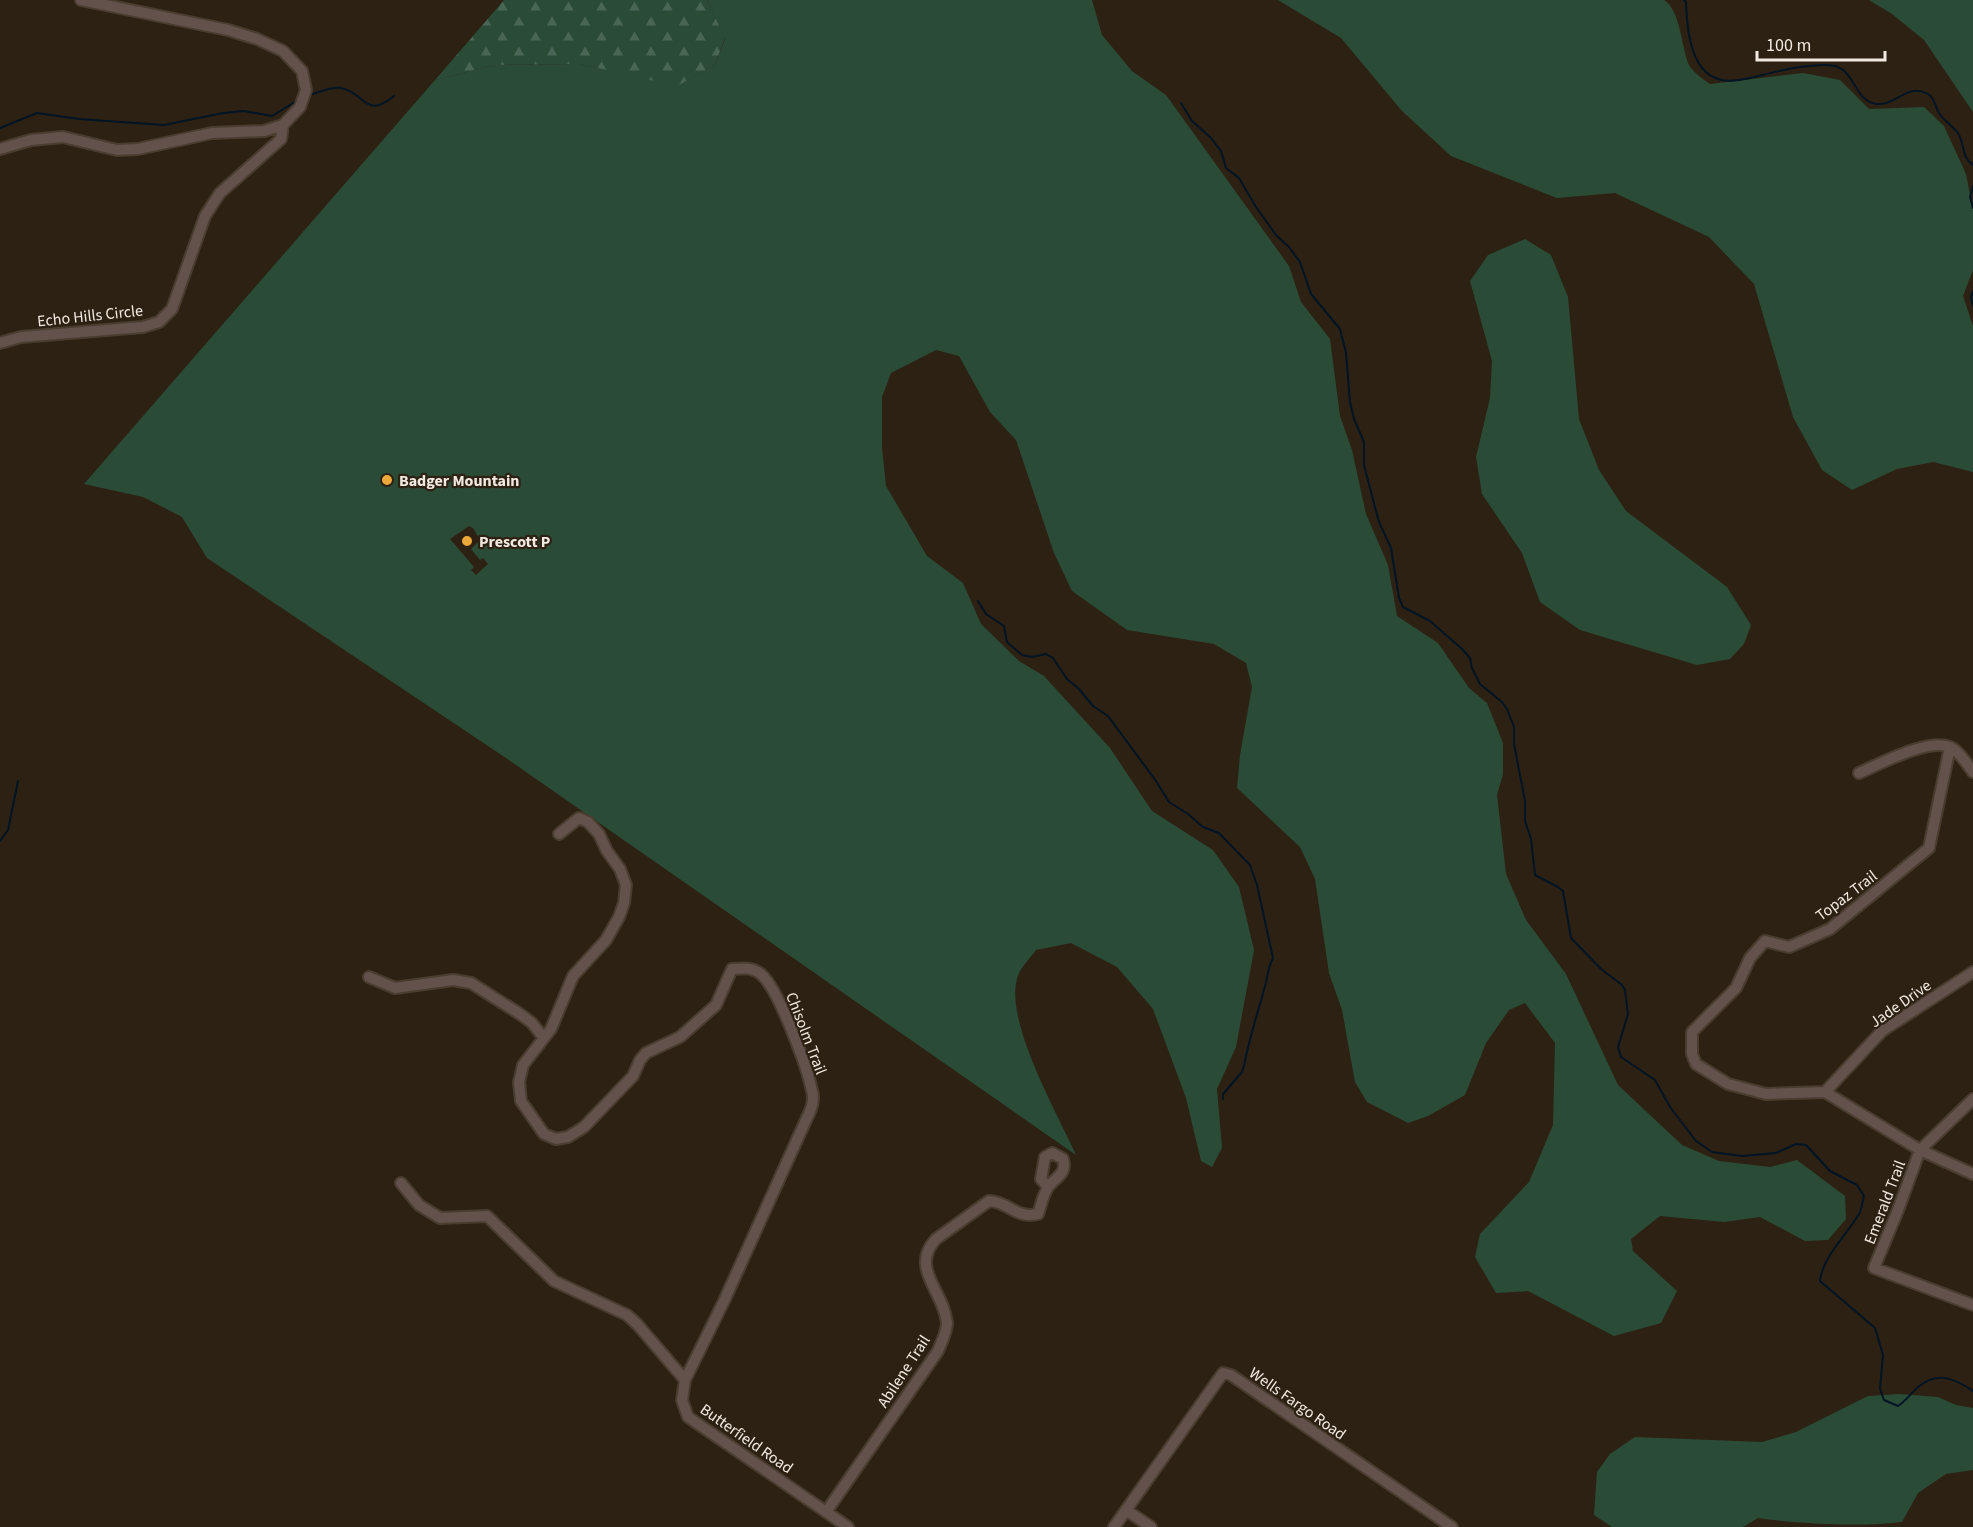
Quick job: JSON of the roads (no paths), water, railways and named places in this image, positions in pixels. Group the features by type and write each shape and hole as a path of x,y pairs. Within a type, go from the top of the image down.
{"street":[{"name":"Echo Hills Circle","path":"0,343 21,337 143,327 159,322 172,309 205,216 220,194 281,139 283,125 300,106 306,90 302,71 283,51 256,39 228,30 81,0"},
{"path":"0,149 31,140 63,137 117,150 138,150 212,133 264,131 283,125"},
{"path":"1859,773 1923,746 1950,747 1973,772"},
{"name":"Topaz Trail","path":"1825,1092 1766,1094 1728,1084 1696,1064 1692,1054 1692,1032 1736,988 1750,958 1765,941 1789,947 1830,929 1929,848 1950,747"},
{"name":"Chisolm Trail","path":"559,834 579,818 588,822 599,834 607,851 620,869 626,885 624,903 619,917 599,949 573,976 551,1029 524,1065 519,1082 521,1101 544,1134 556,1139 568,1137 584,1127 633,1076 646,1053 680,1037 716,1005 732,969 747,967 761,974 774,990 813,1092 812,1109 724,1301 684,1380"},
{"name":"Jade Drive","path":"1825,1092 1882,1031 1973,972"},
{"path":"369,977 395,988 453,980 471,983 520,1014 543,1037"},
{"path":"1825,1092 1920,1150 1973,1174"},
{"name":"Emerald Trail","path":"1973,1099 1920,1150 1874,1268 1973,1305"},
{"path":"401,1183 420,1205 440,1218 487,1216 554,1281 627,1315 638,1324 684,1380"},
{"name":"Abilene Trail","path":"825,1512 938,1351 947,1326 943,1307 925,1264 926,1252 930,1246 936,1239 989,1201 998,1201 1027,1216 1038,1214 1048,1187"},
{"name":"Wells Fargo Road","path":"1114,1527 1223,1372 1231,1375 1452,1527"},
{"name":"Butterfield Road","path":"684,1380 682,1400 688,1416 848,1527"},
{"path":"1126,1510 1151,1527"}],"waterway":[{"path":"1684,0 1695,56 1702,68 1711,76 1723,80 1739,80 1793,68 1828,65 1844,71 1864,98 1877,104 1890,102 1908,92 1921,91 1934,100 1941,116 1958,133 1965,154 1973,165"},
{"path":"309,95 341,88 366,103 377,106 394,96"},
{"path":"0,128 37,113 79,119 164,125 244,111 272,116 298,100"},
{"path":"1181,103 1192,121 1211,138 1221,151 1226,168 1239,178 1276,235 1300,262 1311,294 1340,329 1346,353 1350,402 1354,419 1364,442 1364,465 1379,522 1391,548 1399,598 1403,607 1430,621 1462,649 1470,658 1480,684 1507,709 1514,727 1514,744 1525,801 1525,821 1531,839 1535,875 1563,891 1571,938 1625,990 1628,1014 1618,1047 1621,1057 1655,1080 1670,1107 1696,1141 1712,1152 1742,1156 1776,1153 1796,1144 1806,1145 1830,1171 1857,1185 1864,1196 1860,1212 1830,1255 1820,1281 1875,1328 1883,1355 1880,1389 1884,1400 1898,1406 1925,1382 1939,1378 1953,1380 1973,1391"},
{"path":"1973,186 1970,197 1973,208"},
{"path":"1973,291 1971,297 1973,306"},
{"path":"978,601 986,614 1004,626 1007,642 1022,655 1032,657 1046,654 1053,658 1067,679 1093,706 1108,716 1169,802 1203,827 1219,833 1250,865 1257,885 1273,958 1242,1072 1223,1094 1223,1099"},
{"path":"0,841 8,830 18,781"}],"place":[{"name":"Badger Mountain","path":"387,480"},
{"name":"Prescott P","path":"467,541"}]}
